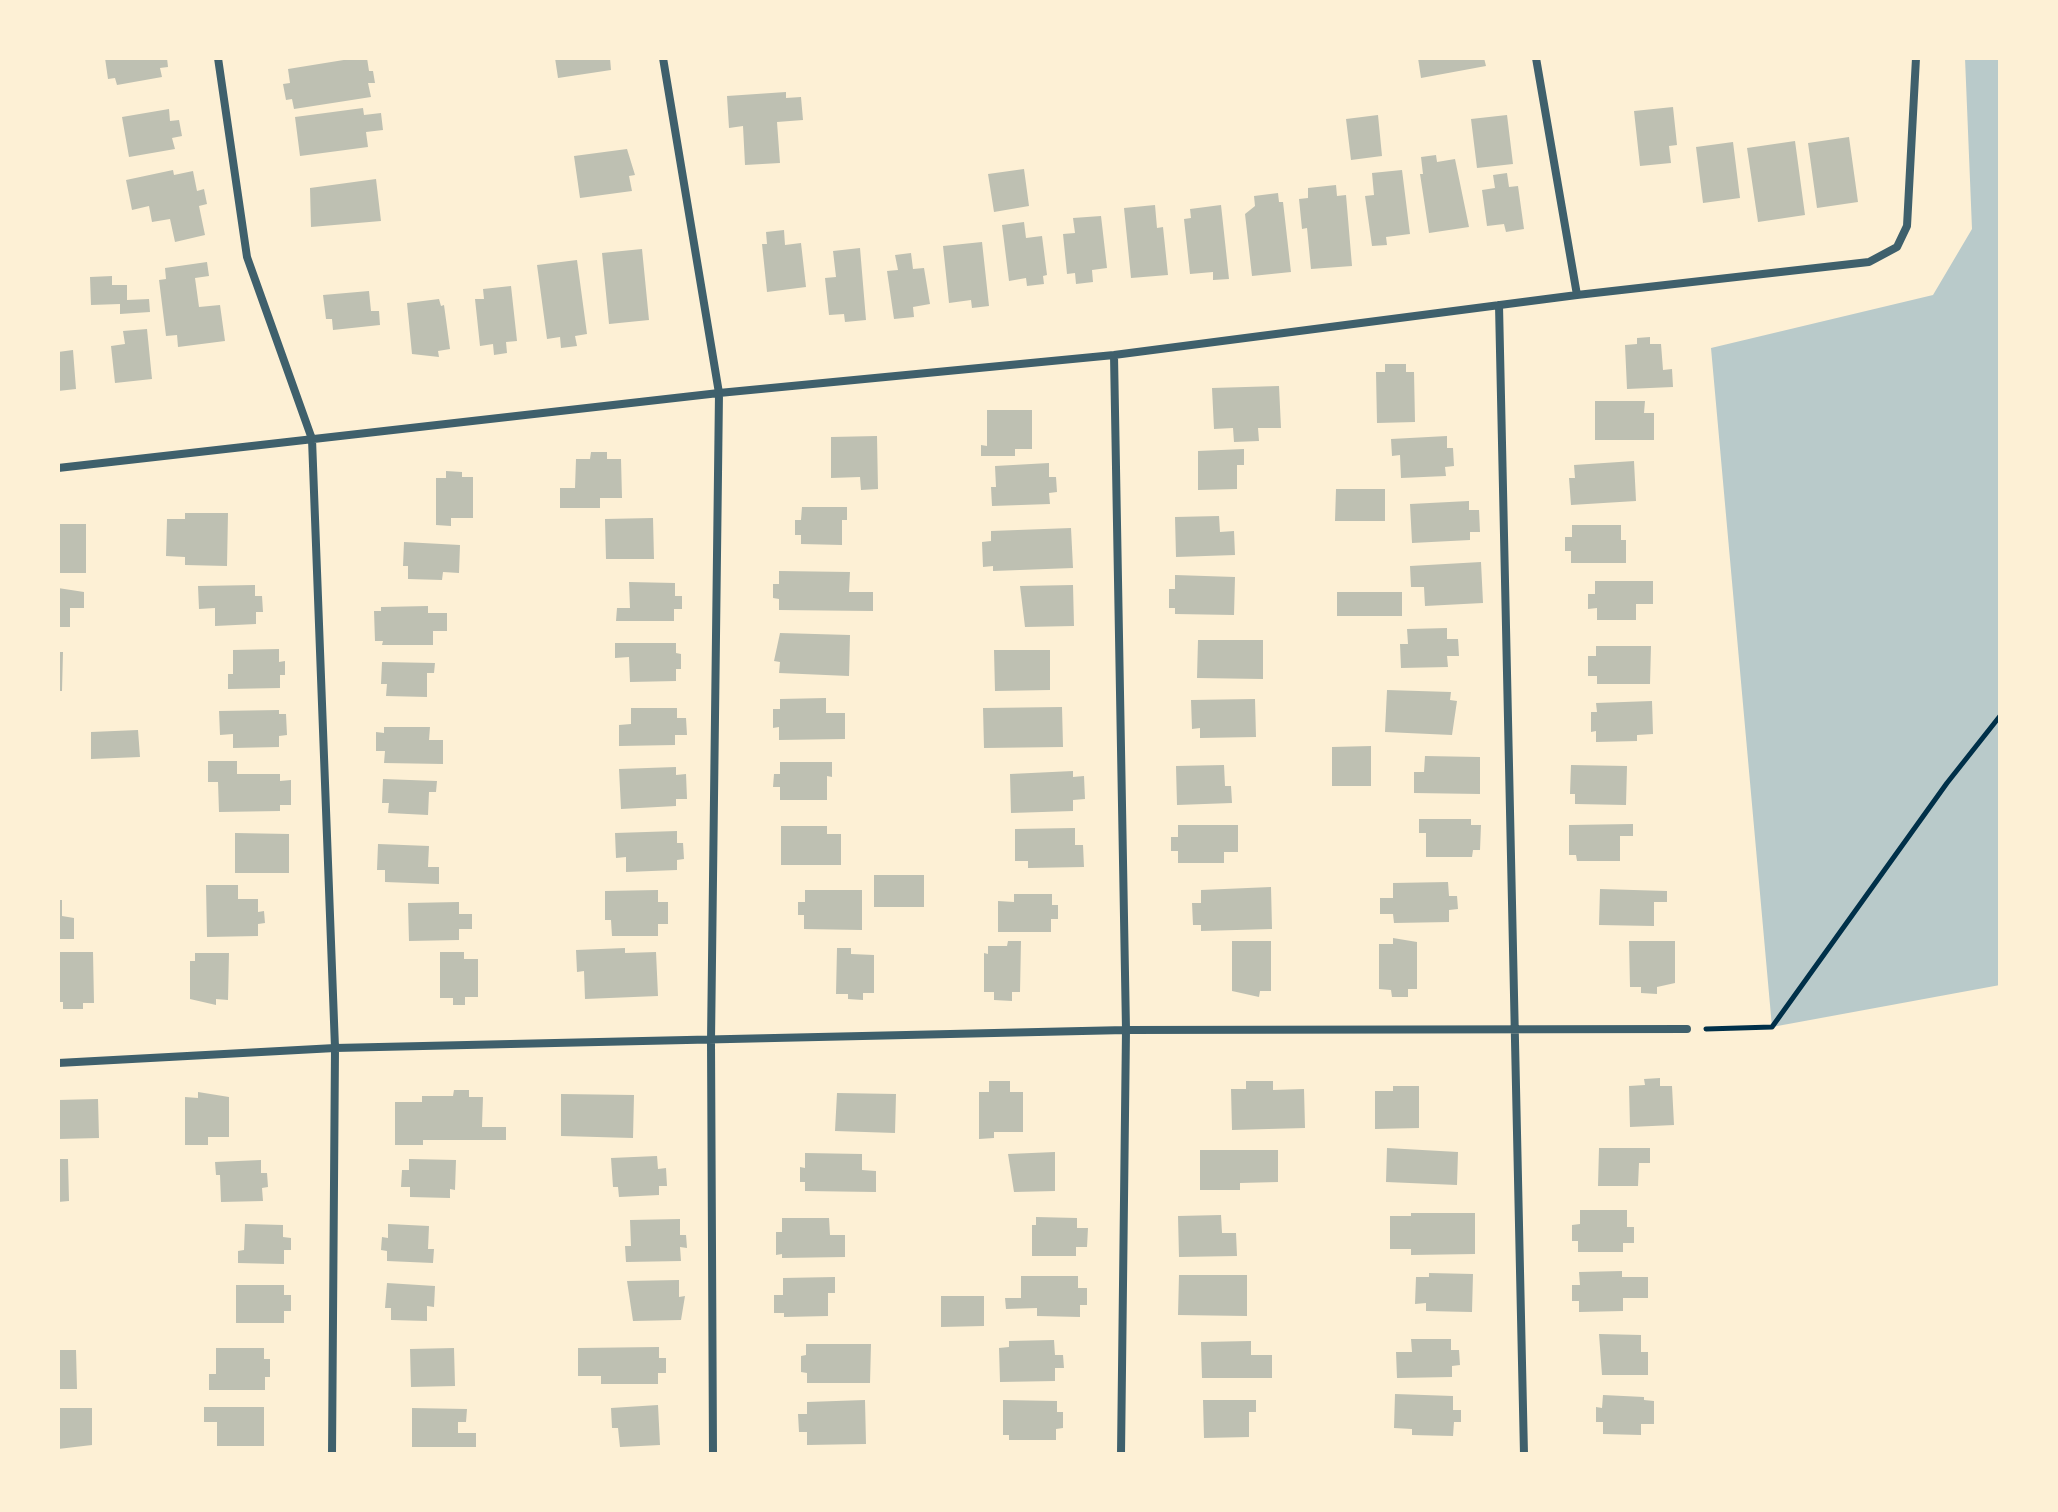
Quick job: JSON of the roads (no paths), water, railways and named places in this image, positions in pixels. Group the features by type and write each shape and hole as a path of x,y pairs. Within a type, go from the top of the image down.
{"street":[{"path":"218,58 247,257 312,439 335,1048 332,1454"},
{"path":"663,58 719,393 711,1041 713,1454"},
{"path":"1536,58 1577,295"},
{"path":"58,468 719,393 1114,355 1577,295 1869,262 1897,247 1907,226 1916,58"},
{"path":"1499,305 1524,1454"},
{"path":"1114,355 1126,1030 1121,1454"},
{"path":"58,1063 335,1048 1126,1030 1687,1029"}]}
